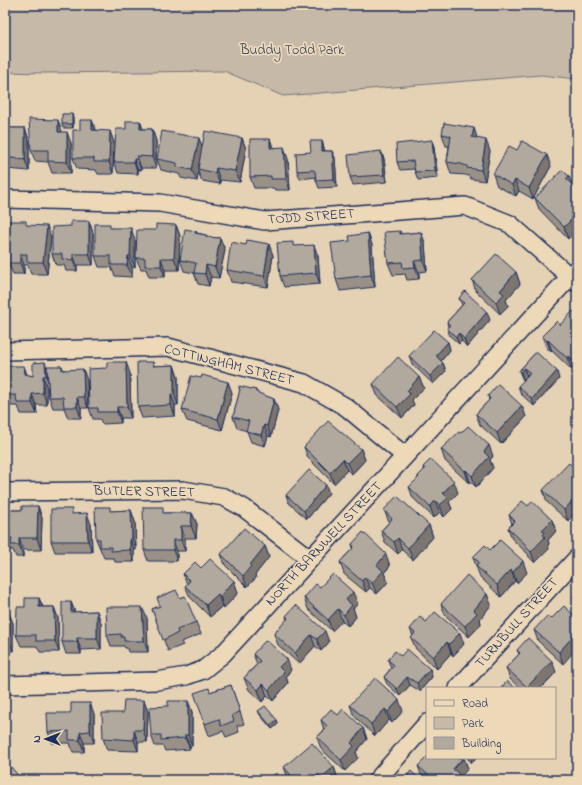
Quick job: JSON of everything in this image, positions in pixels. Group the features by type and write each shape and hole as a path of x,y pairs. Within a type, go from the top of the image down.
{"street":[{"name":"TODD STREET","path":"5,199 160,203 265,221 465,206 510,224 575,276"},
{"name":"NORTH BARNWELL STREET","path":"5,684 157,681 186,676 203,670 223,654 405,456 575,276"},
{"name":"COTTINGHAM STREET","path":"5,351 168,347 304,383 346,407 405,456"},
{"name":"BUTLER STREET","path":"5,492 183,490 224,497 244,508 310,559"},
{"name":"TURNBULL STREET","path":"459,687 577,558"},
{"path":"377,780 426,724"}],"green space":[{"name":"Buddy Todd Park","path":"5,5 577,5 577,79 541,75 283,96 224,71 5,72"}],"building":[{"path":"62,114 72,114 72,124 62,124"},
{"path":"29,119 58,120 58,132 67,132 67,162 48,161 48,150 31,150"},
{"path":"80,120 92,120 92,130 110,131 109,162 94,162 94,158 73,158 73,130 80,130"},
{"path":"126,121 140,121 140,129 152,129 152,157 137,156 137,159 134,159 134,162 114,162 116,129 126,129"},
{"path":"444,123 474,128 472,137 486,140 481,170 467,168 467,166 461,164 447,162 451,136 442,134"},
{"path":"5,128 25,128 25,160 5,157"},
{"path":"162,131 199,138 192,170 177,167 177,163 157,159"},
{"path":"205,131 242,138 235,171 216,168 215,173 198,169"},
{"path":"250,139 270,139 270,148 284,147 286,179 271,179 271,176 250,177"},
{"path":"432,140 435,171 415,172 413,161 397,162 396,144"},
{"path":"310,141 322,141 322,151 332,151 334,179 316,180 315,171 313,170 297,171 296,153 311,152"},
{"path":"522,141 547,155 529,188 515,180 512,185 493,174 509,146 517,150"},
{"path":"381,151 384,175 350,177 348,155"},
{"path":"562,170 569,176 566,179 577,189 577,207 572,213 575,216 564,227 535,198"},
{"path":"9,221 26,221 26,225 47,226 43,262 27,262 27,254 20,254 20,263 8,263"},
{"path":"71,221 89,221 89,254 73,254 73,260 62,259 62,254 52,254 52,227 71,226"},
{"path":"95,224 110,224 110,228 131,228 130,256 128,256 127,265 111,265 111,256 95,256"},
{"path":"156,224 176,225 174,258 161,258 161,266 145,266 145,258 136,258 137,230 156,230"},
{"path":"185,229 196,231 195,233 206,235 206,237 220,238 215,267 206,265 205,274 194,273 196,263 180,260"},
{"path":"400,231 400,234 421,232 423,260 414,261 415,267 403,268 402,262 388,263 384,232"},
{"path":"368,233 371,275 336,279 331,243 350,241 349,236"},
{"path":"247,240 269,244 264,276 227,270 231,242 246,245"},
{"path":"293,242 293,246 314,245 316,273 280,276 277,243"},
{"path":"496,254 516,272 500,291 504,294 496,302 472,280"},
{"path":"465,291 487,312 464,339 459,333 456,337 447,328 450,325 447,322 464,303 459,298"},
{"path":"573,311 577,315 576,363 569,356 567,358 542,336 557,321 560,325"},
{"path":"434,330 448,342 437,354 437,357 443,363 430,376 409,356"},
{"path":"536,352 557,371 532,399 518,386 529,375 529,372 524,368 521,372 519,371"},
{"path":"398,357 419,377 407,391 410,394 397,407 373,384"},
{"path":"45,362 46,376 43,376 43,393 32,394 32,403 17,403 16,395 7,395 6,366 24,366 25,374 33,376 33,363"},
{"path":"107,362 126,362 127,407 117,407 117,412 98,412 98,408 89,408 88,369 107,368"},
{"path":"137,362 153,362 153,366 174,365 174,394 171,394 171,405 138,407"},
{"path":"47,366 62,366 62,370 83,369 84,397 77,397 77,407 64,407 63,397 49,397"},
{"path":"202,375 228,382 218,419 182,410 191,376 201,378"},
{"path":"498,384 522,406 497,433 476,414 490,399 488,396"},
{"path":"239,386 256,390 256,392 274,399 267,426 264,425 261,435 246,431 249,421 233,417 240,389"},
{"path":"328,421 361,449 347,463 343,459 330,473 304,447"},
{"path":"468,426 489,445 484,452 489,457 472,476 441,449 459,432 461,433"},
{"path":"431,459 454,481 443,493 448,498 440,505 435,501 430,507 409,487 419,477 418,476 425,469 423,467"},
{"path":"569,463 577,471 577,496 564,510 543,490"},
{"path":"309,470 326,485 304,511 286,495"},
{"path":"397,496 429,525 408,548 398,538 394,542 381,531 392,519 384,510"},
{"path":"522,501 528,506 532,501 552,520 542,530 545,532 543,535 545,537 531,552 525,546 526,545 508,528 515,521 509,515"},
{"path":"22,506 38,506 37,538 19,538 19,545 11,545 12,538 5,538 5,510 22,510"},
{"path":"95,507 110,507 110,511 131,510 132,538 130,538 130,550 111,551 111,547 100,547 100,539 96,539"},
{"path":"143,507 163,507 163,513 192,513 191,526 181,526 181,540 173,540 173,550 144,550"},
{"path":"51,509 72,509 72,514 87,513 88,541 51,541"},
{"path":"244,528 265,546 243,576 221,554"},
{"path":"363,532 386,554 377,565 383,571 372,583 365,577 362,581 340,562 354,547 352,544"},
{"path":"500,540 523,561 513,572 511,570 497,585 476,566 479,562 473,557 485,545 490,550"},
{"path":"210,559 234,581 220,596 218,594 206,605 185,586 190,581 183,574 195,562 201,568"},
{"path":"333,574 353,592 346,600 352,605 344,615 338,609 328,620 304,598 316,584 320,587"},
{"path":"467,575 487,594 474,610 477,613 465,626 441,604"},
{"path":"176,590 180,598 185,596 196,622 177,630 178,633 163,640 152,609 160,606 157,598"},
{"path":"577,592 577,600 573,596"},
{"path":"25,598 39,598 39,607 54,607 55,641 36,641 36,635 16,635 17,607 25,607"},
{"path":"62,602 71,602 71,612 97,611 97,638 77,638 77,642 62,642"},
{"path":"296,605 325,631 317,639 311,635 295,653 274,634 288,618 286,616"},
{"path":"564,606 577,618 577,632 559,652 534,630 547,616 551,619"},
{"path":"106,607 142,607 144,641 124,641 124,637 121,637 121,634 107,635"},
{"path":"5,611 8,611 9,640 5,640"},
{"path":"435,612 460,633 449,644 447,642 433,657 411,638 415,633 410,629 420,617 426,622"},
{"path":"528,638 552,661 527,687 506,668 520,653 517,650"},
{"path":"266,640 287,659 279,667 284,672 269,690 263,684 258,690 244,678 260,661 253,654"},
{"path":"407,649 430,669 417,683 407,677 397,689 384,677 394,665 388,660 395,651 401,656"},
{"path":"375,678 399,700 388,712 385,709 371,724 350,705"},
{"path":"507,681 514,687 502,687"},
{"path":"231,685 240,712 232,715 234,721 221,726 219,719 205,724 194,693 209,688 210,692"},
{"path":"124,700 144,700 143,730 134,730 134,740 103,738 102,713 123,713"},
{"path":"168,701 188,701 188,735 185,735 185,738 161,740 161,735 151,735 149,707 168,706"},
{"path":"71,703 90,703 90,731 80,732 80,740 69,740 69,731 48,732 47,713 70,713"},
{"path":"265,706 277,720 270,725 258,711"},
{"path":"331,709 338,715 343,709 363,728 351,743 354,746 341,760 317,737 328,727 321,720"},
{"path":"312,743 334,767 321,778 318,775 312,780 295,780 284,767"},
{"path":"426,758 462,759 453,769 459,774 454,780 449,780 446,777 443,780 434,780 418,766"},
{"path":"5,760 22,780 5,780"},
{"path":"411,771 420,780 403,780"},
{"path":"277,773 281,780 264,780"}]}
